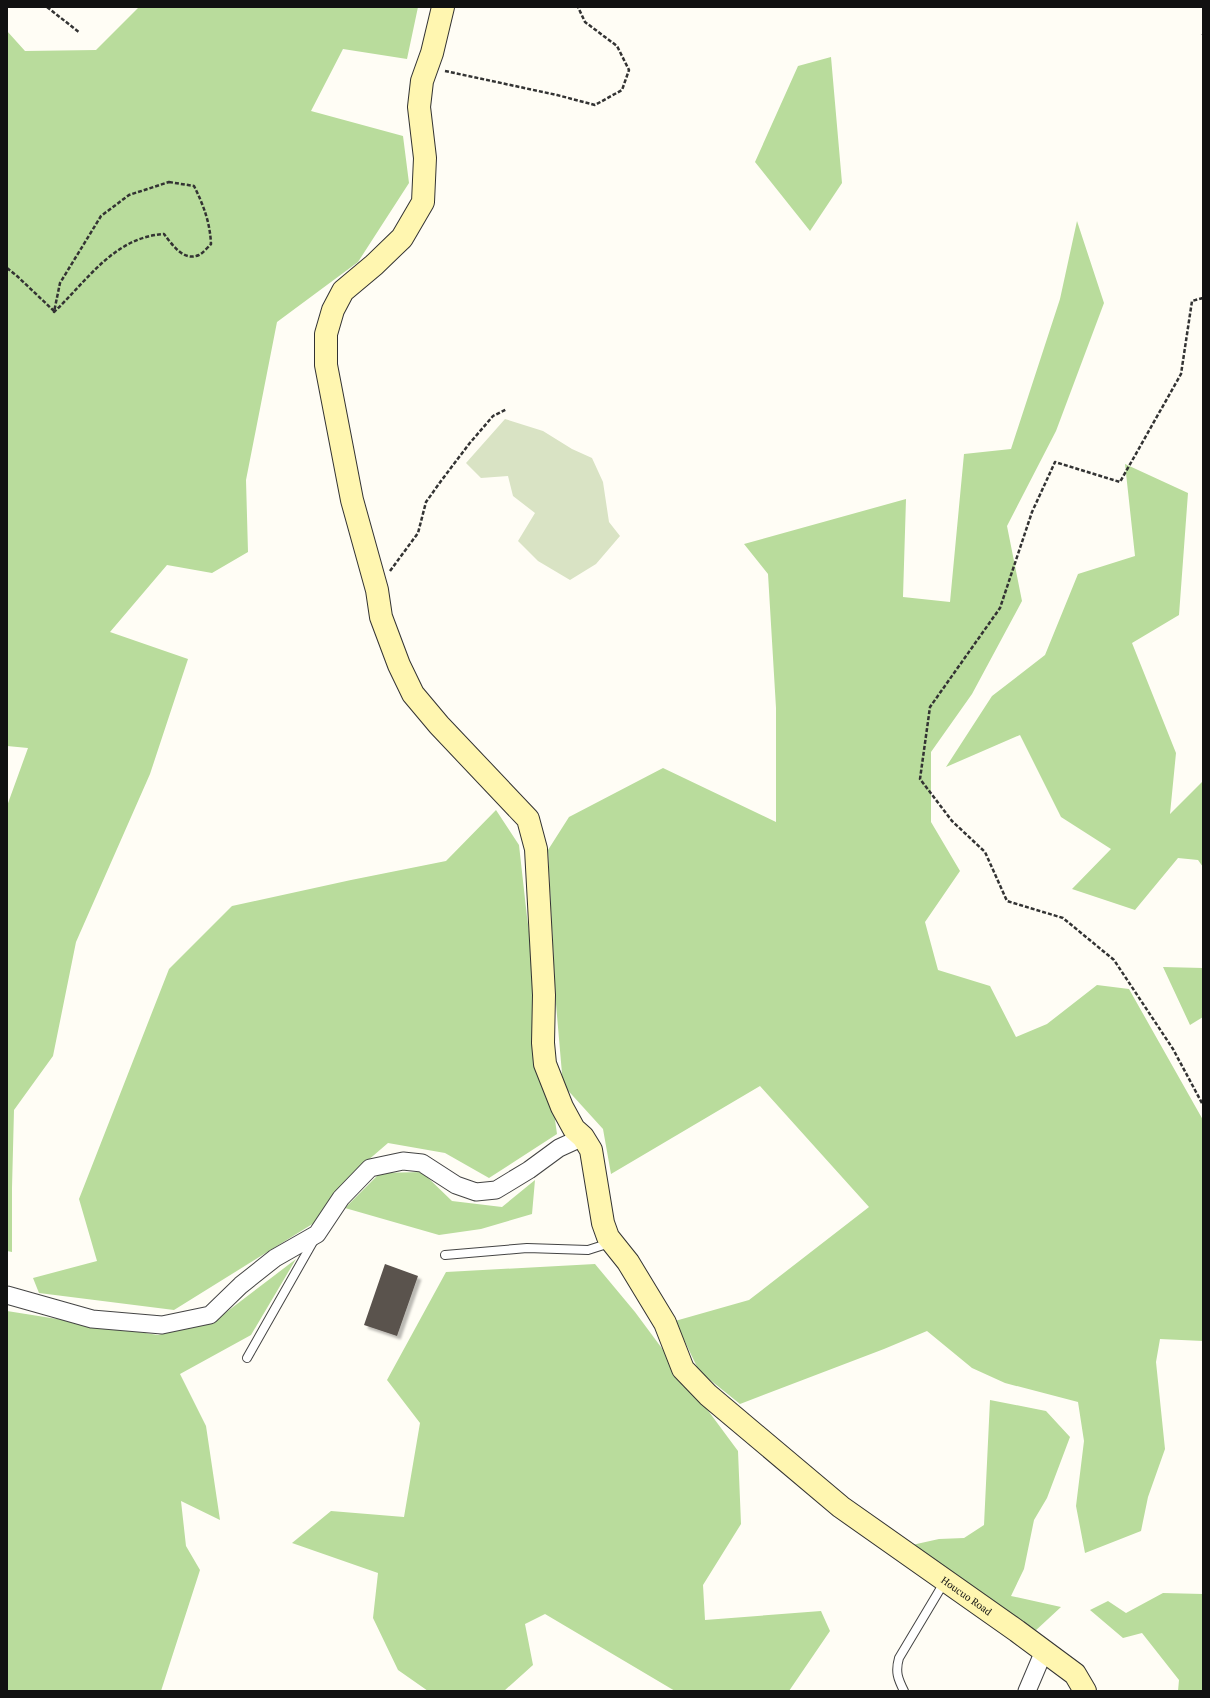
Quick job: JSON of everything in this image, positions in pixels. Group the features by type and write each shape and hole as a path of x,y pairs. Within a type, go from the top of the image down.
{"street":[{"name":"Houcuo Road","path":"443,7 432,53 422,81 418,107 425,158 423,202 402,238 374,265 343,291 333,310 326,334 326,365 352,500 377,590 381,618 399,665 414,694 439,725 528,819 536,849 544,995 543,1043 545,1064 562,1107 574,1129 583,1137 591,1150 603,1223 608,1237 628,1262 665,1323 683,1369 708,1395 841,1507 1075,1674 1085,1691"},
{"path":"7,1295 92,1319 162,1325 210,1315 241,1285 275,1258 317,1234 341,1198 370,1168 403,1161 422,1163 456,1185 476,1192 496,1190 529,1170 559,1148 583,1137"},
{"path":"1027,1691 1044,1651"}],"lane":[{"path":"247,1358 317,1234"},
{"path":"445,1255 528,1248 588,1250 613,1242"},
{"path":"904,1691 897,1678 896,1668 899,1658 945,1580"}],"path":[{"path":"47,7 80,33"},
{"path":"427,67 557,95 595,105 622,90 629,70 617,46 585,22 578,7"},
{"path":"169,182 194,186 204,207 211,229 211,244 199,255 189,256 179,253 164,234 154,234 135,240 111,254 88,274 73,293 54,312 60,282 101,216 129,194 169,182"},
{"path":"7,268 54,312"},
{"path":"1203,298 1192,301 1181,374 1120,482 1055,462 1032,512 1000,608 930,707 920,779 952,821 985,852 1007,901 1063,918 1114,960 1173,1049 1203,1105"},
{"path":"377,590 418,533 426,502 441,481 469,444 493,416 507,409"}],"green space":[{"path":"139,7 418,7 407,59 343,49 311,111 403,136 409,183 358,262 277,322 246,480 248,552 212,573 167,565 110,632 188,659 150,774 76,942 53,1056 14,1110 12,1252 7,1251 7,806 28,748 7,746 7,31 25,51 96,50"},
{"path":"831,57 842,183 810,231 755,162 798,66"},
{"path":"1077,221 1104,303 1056,431 1007,526 1022,601 972,694 931,752 931,822 960,871 925,922 938,970 990,986 1016,1037 1047,1024 1097,985 1129,989 1203,1120 1203,1341 1160,1339 1156,1362 1165,1449 1148,1497 1141,1531 1085,1553 1076,1506 1084,1441 1078,1402 1005,1383 972,1368 927,1331 740,1404 699,1371 675,1321 749,1300 869,1207 760,1086 611,1174 603,1129 563,1085 556,1004 548,850 569,817 663,768 776,822 776,708 768,574 744,544 906,499 903,597 950,602 964,454 1011,449 1060,299"},
{"path":"505,419 543,431 572,449 592,458 603,482 609,522 620,536 596,564 570,580 538,561 518,541 535,513 513,496 508,476 481,478 466,463"},
{"path":"1125,464 1188,493 1179,615 1132,643 1176,753 1170,814 1203,781 1203,867 1198,860 1178,858 1135,910 1072,889 1111,849 1061,817 1020,735 946,767 992,696 1045,655 1078,574 1135,556"},
{"path":"496,810 519,845 527,917 557,1134 489,1178 445,1153 388,1143 352,1174 314,1223 174,1310 39,1293 33,1278 97,1261 79,1199 169,969 232,906 446,861"},
{"path":"1163,967 1203,968 1203,1017 1190,1025"},
{"path":"422,1172 452,1201 502,1207 535,1180 532,1214 481,1229 439,1235 345,1208 380,1173"},
{"path":"296,1259 251,1335 180,1374 206,1426 220,1520 181,1501 186,1546 200,1570 161,1691 7,1691 7,1311 158,1335 220,1317"},
{"path":"595,1264 635,1312 738,1451 741,1524 703,1585 705,1620 821,1611 830,1631 789,1691 675,1691 545,1614 525,1624 533,1665 504,1691 428,1691 398,1670 373,1618 378,1573 292,1543 331,1511 404,1517 420,1423 387,1380 446,1272"},
{"path":"990,1400 1046,1411 1070,1437 1047,1498 1034,1520 1024,1569 1011,1596 1061,1607 1034,1632 912,1545 939,1539 964,1538 984,1525"},
{"path":"1163,1593 1203,1594 1203,1691 1178,1691 1179,1680 1142,1633 1123,1638 1090,1610 1108,1601 1126,1613"}],"building":[{"path":"385,1264 418,1276 397,1336 364,1325"}]}
